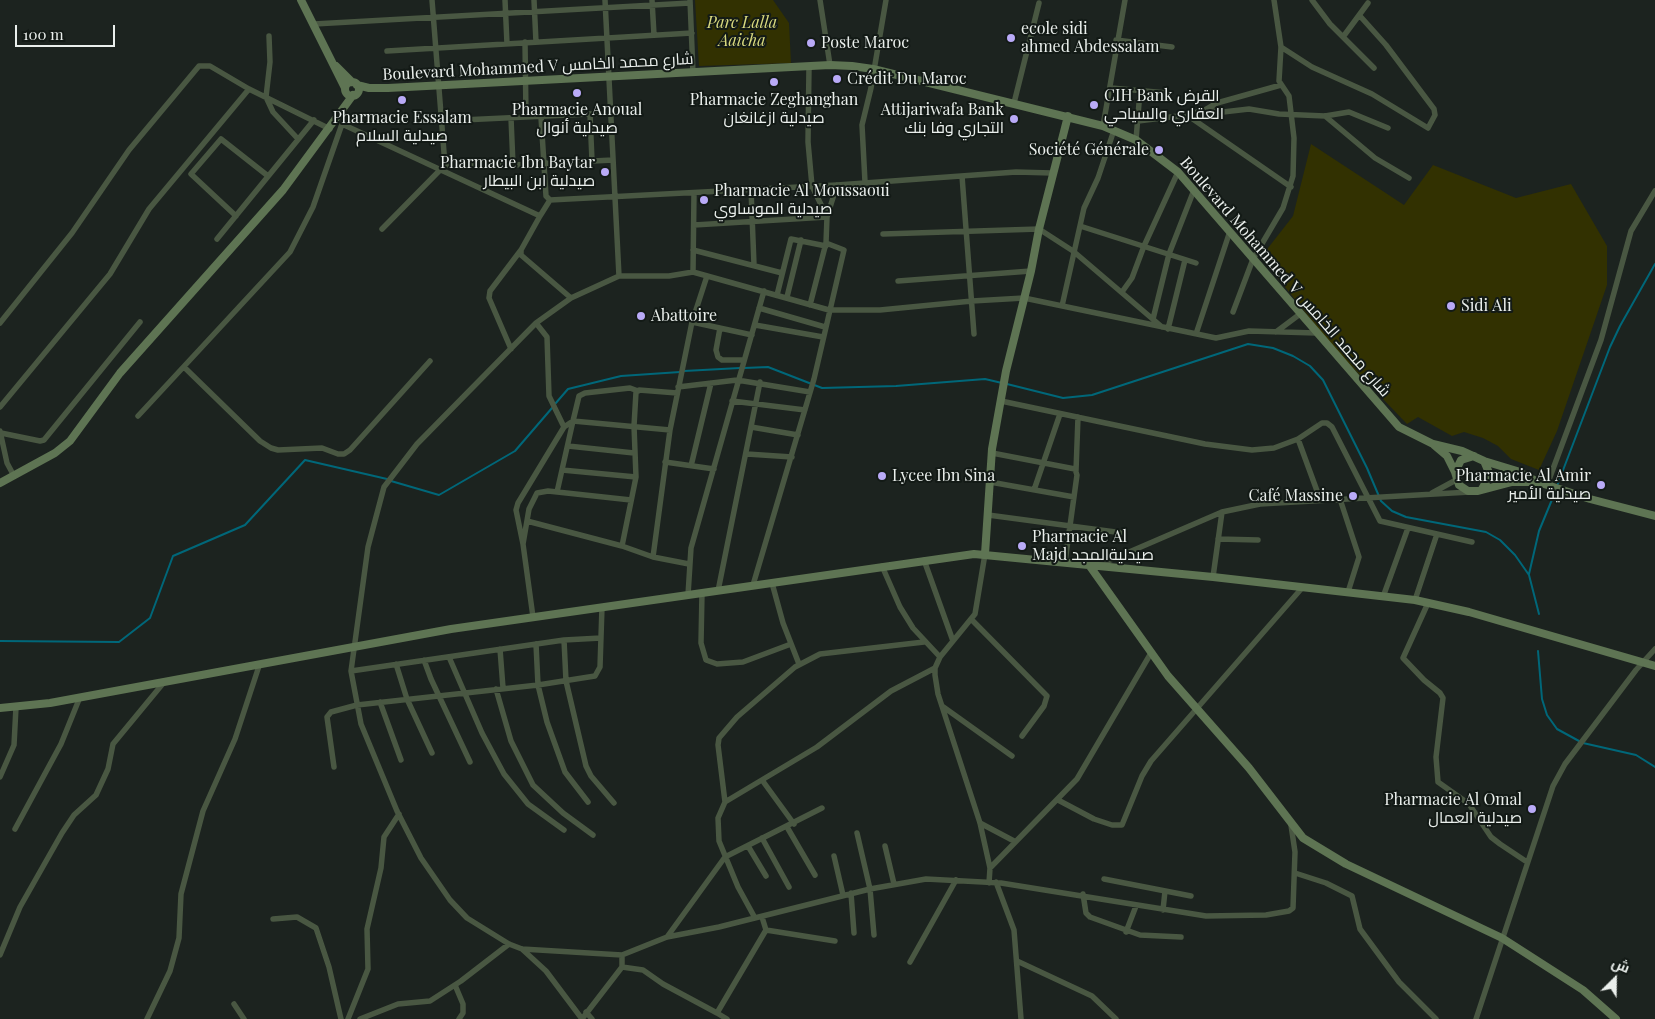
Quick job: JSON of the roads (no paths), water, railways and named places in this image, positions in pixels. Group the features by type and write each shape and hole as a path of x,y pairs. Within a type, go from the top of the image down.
{"street":[{"path":"138,416 290,252 298,240 313,206 341,112 352,89 334,63 301,0"},
{"path":"432,0 443,167"},
{"path":"504,0 506,44"},
{"path":"534,0 536,42"},
{"path":"605,0 619,276"},
{"path":"820,0 830,65"},
{"path":"865,182 862,125 871,88 886,0"},
{"path":"1103,126 1111,88 1116,40 1124,0"},
{"path":"1233,312 1253,259 1279,217 1291,188 1294,148 1291,114 1289,96 1281,85 1281,47 1274,0"},
{"path":"1312,0 1343,37 1374,68"},
{"path":"314,24 605,8 652,2 690,1 693,73"},
{"path":"652,2 654,35"},
{"path":"1014,103 1039,3"},
{"path":"1343,37 1368,3"},
{"path":"1281,47 1312,67 1372,94 1428,128 1435,115 1434,109 1390,50 1360,16"},
{"path":"387,51 692,33"},
{"path":"269,36 270,62 266,97 273,112 298,139"},
{"path":"1116,40 1172,47"},
{"path":"525,42 526,116"},
{"name":"Boulevard Mohammed V شارع محمد الخامس","path":"352,89 830,65 873,69 1103,126 1136,140 1178,172 1399,428 1433,444 1474,456"},
{"path":"0,323 72,233 129,150 199,66 210,66 249,89 330,129"},
{"path":"809,67 808,142 812,186 827,217"},
{"path":"1138,121 1186,115 1205,110 1216,103 1281,85"},
{"path":"1111,88 1167,94"},
{"path":"0,407 110,274 149,209 249,89"},
{"path":"1136,140 1140,91"},
{"path":"1205,110 1223,112 1250,109 1270,113 1324,116 1349,112 1388,128"},
{"path":"440,121 610,113"},
{"path":"590,114 592,161"},
{"path":"1186,115 1291,188"},
{"path":"541,116 546,196 550,200 615,198 1052,172"},
{"path":"1021,1019 1014,930 993,882 980,823 935,682 935,668 940,657 972,620 976,611 985,554 992,453 1002,392 1031,271 1038,229 1068,116"},
{"path":"1324,116 1375,158 1409,178"},
{"path":"511,118 513,165"},
{"path":"217,239 314,120"},
{"path":"0,483 55,453 70,442 120,373 240,240 283,190 330,129 339,122"},
{"path":"339,122 443,167 540,216"},
{"path":"1062,306 1084,208 1098,178 1114,130"},
{"path":"236,216 191,174 221,139 268,176"},
{"path":"382,229 443,167 613,160"},
{"path":"1122,292 1132,278 1144,246 1178,172"},
{"path":"962,176 974,334"},
{"path":"810,305 826,245 827,217 837,185"},
{"path":"751,189 754,265"},
{"path":"1152,319 1170,254 1194,190"},
{"path":"1551,486 1601,340 1631,231 1655,191"},
{"path":"693,272 694,193"},
{"path":"511,349 489,298 490,291 520,250 550,200"},
{"path":"694,224 827,217"},
{"path":"1080,226 1196,263"},
{"path":"883,234 1038,229 1073,251 1166,329"},
{"path":"1196,334 1230,232"},
{"path":"753,585 814,379 844,250 791,239 777,294"},
{"path":"787,297 801,240"},
{"path":"520,250 524,259 571,298"},
{"path":"693,250 782,273"},
{"path":"1166,329 1185,260"},
{"path":"898,281 1031,271"},
{"path":"1291,825 1295,873 1294,906 1288,911 1228,917 1136,906 1083,894 1034,890 993,882 926,879 851,893 758,917 667,936 622,955 522,949 509,944 467,918 458,909 422,858 399,814 361,724 351,671 368,547 384,487 396,469 536,323 571,298 619,276 669,276 693,272 829,310 880,310 1024,298 1216,338 1243,332 1316,333"},
{"path":"653,557 665,462 677,390 692,322 707,276"},
{"path":"688,595 691,548 764,291"},
{"path":"759,308 825,327"},
{"path":"1276,332 1288,320 1300,314"},
{"path":"14,476 7,463 0,432 40,442 44,440 140,322"},
{"path":"692,322 752,335"},
{"path":"536,323 546,337 549,396 564,428"},
{"path":"754,325 823,338"},
{"path":"720,328 716,350 718,357 722,360 743,362"},
{"path":"184,367 260,441 271,448 278,450 322,448 338,454 344,454 350,450 430,361"},
{"path":"557,492 573,420 580,396 585,393 630,388 638,391 677,390 738,379 810,392"},
{"path":"718,591 760,382"},
{"path":"692,466 711,383"},
{"path":"622,546 636,477 634,426 638,391"},
{"path":"732,401 756,406 805,410"},
{"path":"1001,401 1231,448 1268,449 1298,438 1322,423 1328,424 1332,427 1380,521 1472,542"},
{"path":"1034,490 1060,414"},
{"path":"1065,562 1074,497 1078,417"},
{"path":"533,617 523,544 516,510 518,503 564,428 573,420 670,430"},
{"path":"751,428 798,436"},
{"path":"1298,438 1320,499"},
{"name":"Boulevard Mohammed V شارع محمد الخامس","path":"1433,444 1447,456 1455,476"},
{"path":"568,446 634,454"},
{"path":"992,453 1072,467 1076,471"},
{"path":"747,454 792,457"},
{"path":"1428,495 1455,476 1461,460 1474,456 1517,471 1538,482 1655,516"},
{"path":"1482,489 1490,475 1484,461"},
{"path":"665,462 714,469"},
{"path":"562,470 636,477"},
{"path":"1455,476 1463,489 1473,492"},
{"path":"990,482 1074,497"},
{"path":"1093,566 1222,512 1260,504 1320,499 1389,498 1473,492 1512,482 1538,482"},
{"path":"523,544 531,504 537,493 541,491 631,500"},
{"path":"1340,499 1360,557 1348,592"},
{"path":"1212,577 1222,512"},
{"path":"988,515 1124,533"},
{"path":"527,521 622,546 653,557 689,564"},
{"path":"1383,597 1408,528"},
{"path":"1415,600 1437,534"},
{"path":"1218,539 1258,540"},
{"path":"0,708 80,697 259,666 452,629 924,560 985,554 1415,600 1470,612 1655,666"},
{"path":"924,560 953,641"},
{"path":"882,566 900,606 924,642 940,657"},
{"path":"1093,566 1151,653 1197,710 1249,768 1302,838 1346,864 1502,938 1583,990 1616,1019"},
{"path":"772,583 799,664"},
{"path":"1058,800 1094,820 1121,825 1126,820 1148,765 1302,588"},
{"path":"702,593 701,643 706,660 717,664 743,662 791,644"},
{"path":"1428,603 1403,658 1443,698 1436,757 1438,782 1469,804 1496,841 1527,862"},
{"path":"334,767 329,713 357,705 538,685 598,674 602,607"},
{"path":"972,620 1048,697 1044,706 1022,736"},
{"path":"351,671 564,640 601,638"},
{"path":"564,640 566,681 586,766 591,776 614,803"},
{"path":"725,802 718,745 719,738 737,717 799,664 820,654 924,642"},
{"path":"536,644 538,685 547,722 565,772 588,802"},
{"path":"500,649 500,689 511,741 533,785 563,813 593,835"},
{"path":"1476,1019 1553,786 1576,750 1642,662 1655,649"},
{"path":"990,868 1014,841 1058,800 1084,768 1151,653"},
{"path":"449,657 482,733 504,774 528,804 564,830"},
{"path":"424,660 438,695 470,762"},
{"path":"396,664 407,699 432,753"},
{"path":"147,1019 170,971 176,948 181,894 203,811 235,739 259,666"},
{"path":"835,941 766,930 725,857 719,841 720,810 725,802 817,747 892,690 935,668"},
{"path":"0,956 20,907 62,832 74,815 96,795 108,769 113,744 165,682"},
{"path":"15,829 61,744 80,697"},
{"path":"380,702 400,760"},
{"path":"942,706 1012,756"},
{"path":"0,776 14,745 16,707"},
{"path":"762,780 794,824"},
{"path":"667,936 725,857 794,824 822,808"},
{"path":"348,1019 368,969 367,929 382,861 384,837 399,814"},
{"path":"980,823 1014,841"},
{"path":"787,827 815,875"},
{"path":"857,833 870,889 874,935"},
{"path":"762,838 789,887"},
{"path":"748,846 766,876"},
{"path":"885,846 894,884"},
{"path":"834,856 843,895"},
{"path":"1295,873 1326,883 1352,896 1360,929 1399,982 1436,1019"},
{"path":"910,962 956,880"},
{"path":"1104,880 1191,896"},
{"path":"1164,910 1165,891"},
{"path":"851,893 854,933"},
{"path":"1083,894 1087,915 1126,932 1154,937 1181,938"},
{"path":"1126,932 1136,906"},
{"path":"273,919 297,917 316,928 329,967 341,1019"},
{"path":"717,1013 766,930"},
{"path":"360,1019 398,1004 430,1000 455,985 509,944"},
{"path":"522,949 546,972 582,1019 622,967 622,955"},
{"path":"1017,961 1092,996 1116,1019"},
{"path":"622,967 644,970 663,984 728,1019"},
{"path":"455,985 463,1004 463,1013 459,1019"},
{"path":"234,1004 244,1019"},
{"path":"586,1012 592,1019"}],"waterway":[{"path":"1557,486 1610,347 1655,264"},
{"path":"1007,384 1063,398 1092,395 1248,344 1273,348 1293,356 1310,366 1323,380 1367,468 1381,501 1392,511 1406,517 1486,532 1500,540 1515,555 1529,575 1539,614"},
{"path":"744,368 768,367 822,388 896,386 985,379 1002,383"},
{"path":"684,371 740,368"},
{"path":"555,404 568,389 621,376 680,372"},
{"path":"391,481 439,495 515,451 552,408"},
{"path":"0,641 119,642 150,618 173,556 245,525 305,460 387,479"},
{"path":"1529,574 1539,531 1556,490"},
{"path":"1538,651 1542,699 1547,715 1557,729 1579,741"},
{"path":"1583,743 1636,755 1655,767"}],"place":[{"name":"ecole sidi ahmed Abdessalam","path":"1011,38"},
{"name":"Poste Maroc","path":"811,43"},
{"name":"Crédit Du Maroc","path":"837,79"},
{"name":"Pharmacie Zeghanghan صيدلية ازغانغان","path":"774,82"},
{"name":"Pharmacie Anoual صيدلية أنوال","path":"577,93"},
{"name":"Pharmacie Essalam صيدلية السلام","path":"402,100"},
{"name":"CIH Bank القرض العقاري والسياحي","path":"1094,105"},
{"name":"Attijariwafa Bank التجاري وفا بنك","path":"1014,119"},
{"name":"Société Générale","path":"1159,150"},
{"name":"Pharmacie Ibn Baytar صيدلية ابن البيطار","path":"605,172"},
{"name":"Pharmacie Al Moussaoui صيدلية الموساوي","path":"704,200"},
{"name":"Sidi Ali","path":"1451,306"},
{"name":"Abattoire","path":"641,316"},
{"name":"Lycee Ibn Sina","path":"882,476"},
{"name":"Pharmacie Al Amir صيدلية الأمير","path":"1601,485"},
{"name":"Café Massine","path":"1353,496"},
{"name":"Pharmacie Al Majd صيدليةالمجد","path":"1022,546"},
{"name":"Pharmacie Al Omal صيدلية العمال","path":"1532,809"}],"park label":[{"name":"Parc Lalla Aaicha","path":"742,32"}]}
